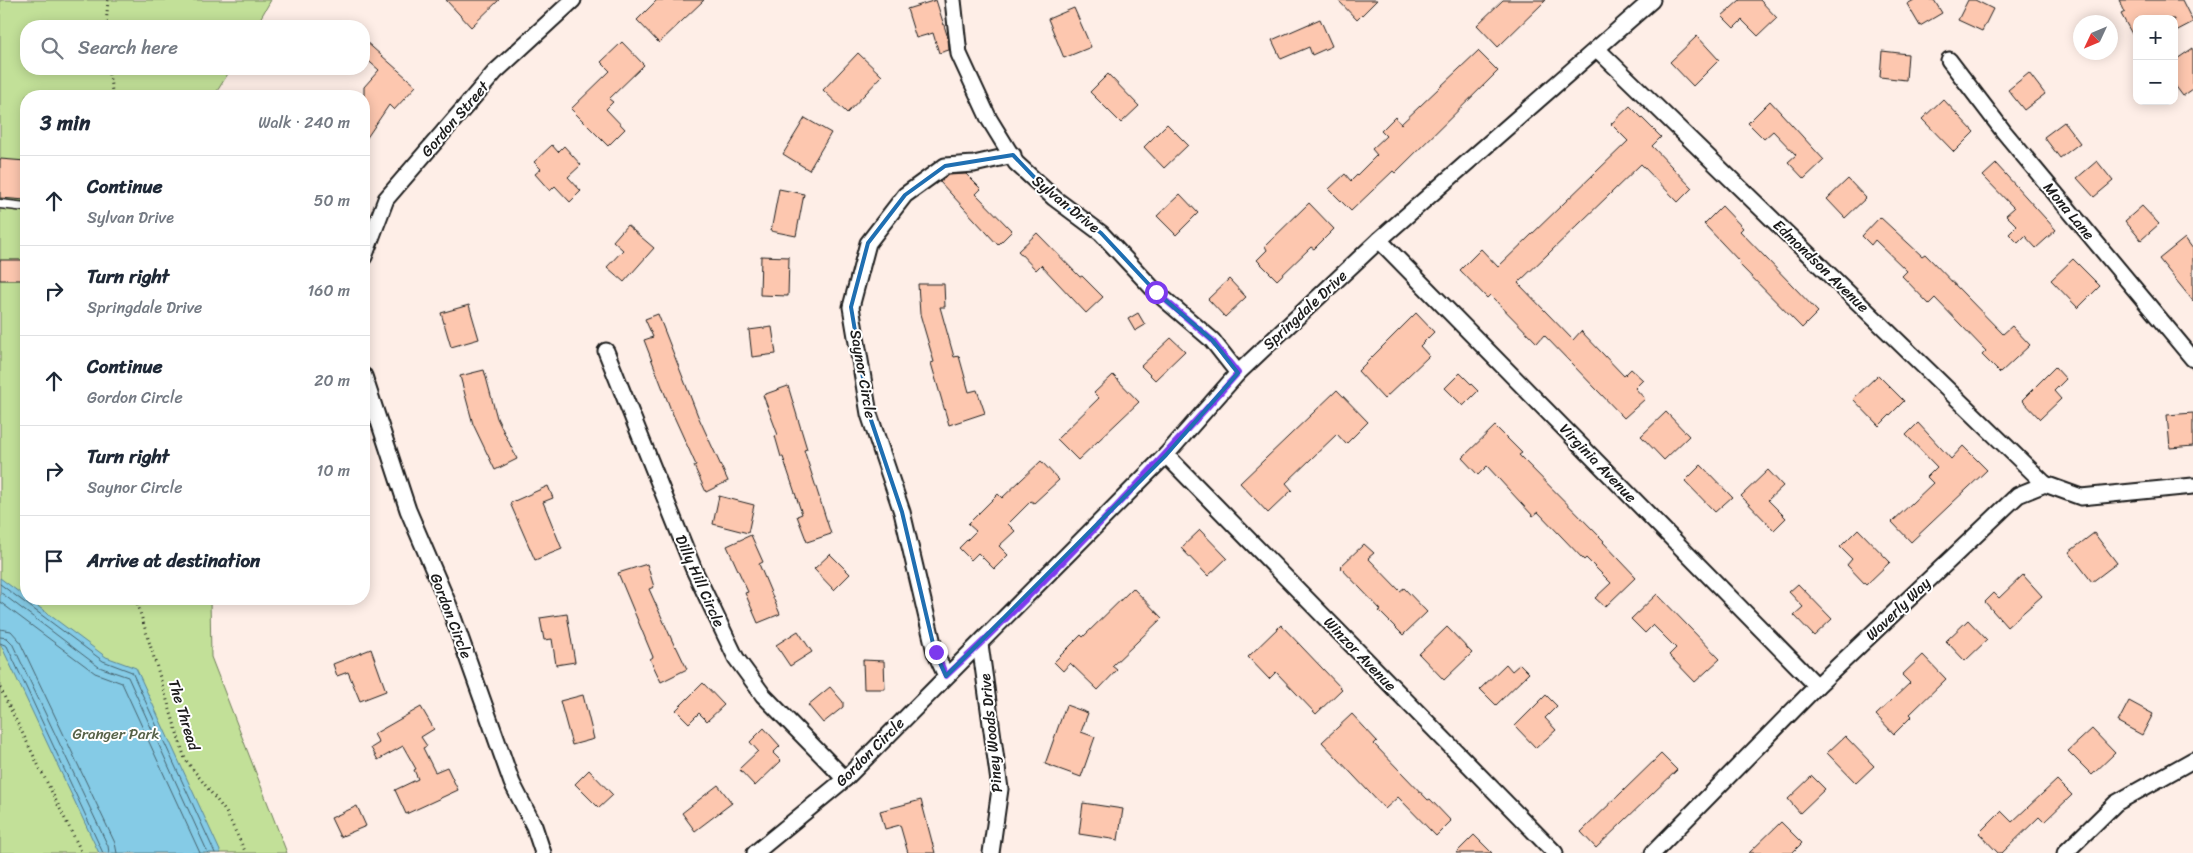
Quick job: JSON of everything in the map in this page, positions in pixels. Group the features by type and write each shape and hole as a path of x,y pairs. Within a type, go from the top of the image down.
{"street":[{"name":"Gordon Street","path":"370,241 386,200 495,72 573,0"},
{"name":"Sylvan Drive","path":"953,0 959,54 989,119 1016,163 1054,198 1101,233 1156,292 1212,340 1238,373"},
{"name":"Springdale Drive","path":"980,644 1166,455 1238,373 1379,240 1652,0"},
{"name":"Edmondson Avenue","path":"1597,49 2045,484"},
{"name":"Mona Lane","path":"1949,60 2004,132 2193,359"},
{"name":"Saynor Circle","path":"946,676 936,652 902,512 869,414 851,307 868,243 905,194 945,166 974,164 1012,155"},
{"name":"Virginia Avenue","path":"1379,240 1817,686"},
{"name":"Dilly Hill Circle","path":"606,351 694,570 736,658 763,695 845,779"},
{"name":"Gordon Circle","path":"370,394 408,510 449,606 512,783 534,826 542,853"},
{"name":"Winzor Avenue","path":"1166,455 1555,853"},
{"path":"2045,484 2081,497 2193,486"},
{"name":"Waverly Way","path":"1653,853 1817,686 2018,495 2045,484"},
{"name":"Gordon Circle","path":"755,853 845,779 980,644"},
{"name":"Piney Woods Drive","path":"980,644 1000,789 991,853"},
{"path":"2065,853 2116,804 2193,760"}],"lane":[{"path":"0,204 20,206"}],"path":[{"path":"106,20 108,0"},
{"path":"109,75 112,90"},
{"name":"The Thread","path":"138,605 186,759 226,812 246,853"},
{"path":"0,688 82,853"}],"highlighted area":[{"path":"1013,155 1054,198 1101,233 1156,292 1212,340 1238,373 1166,455 946,676 935,652 902,512 869,414 851,307 868,243 905,195 945,166"}],"green space":[{"name":"Granger Park","path":"0,0 271,0 259,20 20,20 20,75 227,75 218,90 20,90 20,605 210,605 211,657 287,853 0,853"}],"water":[{"path":"0,578 20,593 20,605 36,605 106,657 136,668 221,853 99,853 0,643"}],"building":[{"path":"446,0 499,0 471,27"},
{"path":"657,0 704,0 659,43 637,20"},
{"path":"936,0 948,38 949,50 939,53 933,33 916,38 907,9"},
{"path":"1338,0 1377,0 1357,20"},
{"path":"1503,0 1546,0 1498,47 1477,25"},
{"path":"1740,0 1760,0 1777,18 1758,36 1742,20 1734,28 1722,16"},
{"path":"1914,0 1934,0 1942,13 1920,26 1907,4"},
{"path":"1968,0 1975,0 1993,9 1982,31 1958,20"},
{"path":"2119,0 2182,0 2193,22 2178,30 2178,15 2133,15 2133,36 2121,14 2125,12"},
{"path":"1074,8 1091,47 1064,58 1048,19"},
{"path":"1320,19 1332,46 1312,55 1309,47 1281,59 1272,40"},
{"path":"1697,36 1719,60 1693,86 1670,62"},
{"path":"622,42 644,65 609,99 613,102 606,109 625,129 608,146 571,109 610,71 601,62"},
{"path":"370,45 416,86 394,110 389,105 370,133 370,90 364,90 364,87 379,70 370,62"},
{"path":"2193,48 2193,89 2183,96 2178,89 2178,58"},
{"path":"1478,51 1498,71 1395,173 1393,171 1351,211 1329,189 1345,174 1351,181 1377,155 1372,149 1386,136 1381,131 1395,117 1401,124"},
{"path":"1882,51 1908,54 1906,80 1880,77"},
{"path":"858,53 882,76 847,113 823,90"},
{"path":"2029,73 2045,94 2024,110 2008,90"},
{"path":"1108,74 1139,106 1121,123 1090,92"},
{"path":"1943,99 1974,132 1954,152 1922,119"},
{"path":"1770,101 1824,160 1804,179 1788,162 1796,155 1773,131 1764,139 1748,123"},
{"path":"1630,106 1661,137 1652,146 1692,188 1678,202 1641,164 1518,283 1573,340 1581,331 1624,376 1631,369 1643,380 1635,388 1645,399 1624,418 1544,335 1537,343 1490,295 1487,298 1460,270 1481,249 1498,267 1628,141 1611,124"},
{"path":"805,118 831,133 809,170 783,154"},
{"path":"2064,122 2080,143 2060,158 2044,137"},
{"path":"1167,124 1188,145 1164,168 1144,147"},
{"path":"552,145 558,152 564,146 581,165 568,177 581,191 570,202 555,186 550,191 535,174 541,169 534,162"},
{"path":"0,159 20,161 20,200 0,198"},
{"path":"2097,161 2113,181 2094,197 2077,178"},
{"path":"1996,164 2056,230 2036,248 2025,236 2018,243 2009,234 2017,226 2006,215 2014,208 1983,176"},
{"path":"966,174 981,189 976,194 1012,231 998,245 940,182 948,175"},
{"path":"1848,179 1866,198 1845,218 1827,199"},
{"path":"779,189 804,194 796,236 771,231"},
{"path":"1180,194 1198,213 1176,235 1157,216"},
{"path":"1309,203 1334,229 1314,249 1311,247 1277,280 1257,260 1267,250 1265,246"},
{"path":"1722,206 1743,228 1740,231 1818,312 1802,328 1739,264 1740,262 1704,224"},
{"path":"2142,206 2159,224 2141,240 2125,221"},
{"path":"1880,217 1922,256 1925,254 2003,334 2012,326 2030,345 2000,373 1982,355 1986,351 1935,298 1929,304 1902,276 1907,271 1875,240 1871,245 1862,236"},
{"path":"627,225 654,248 624,282 607,267 623,250 613,241"},
{"path":"1037,233 1080,277 1082,276 1103,297 1086,313 1041,265 1036,270 1018,251"},
{"path":"2185,238 2193,249 2193,301 2159,259"},
{"path":"761,256 789,257 788,296 760,295"},
{"path":"2073,259 2100,286 2078,308 2051,280"},
{"path":"0,260 20,260 20,280 0,280"},
{"path":"1229,279 1246,297 1225,317 1208,299"},
{"path":"918,284 944,284 945,307 940,307 954,357 959,356 969,392 977,390 985,413 949,425 931,363 934,362 920,314"},
{"path":"469,305 479,339 451,347 441,313"},
{"path":"1138,313 1145,325 1135,331 1128,319"},
{"path":"1416,313 1434,332 1420,346 1429,356 1384,399 1358,371"},
{"path":"658,314 698,416 728,481 706,492 644,340 653,337 645,319"},
{"path":"772,327 776,354 752,357 749,330"},
{"path":"1171,338 1185,351 1155,380 1141,366"},
{"path":"2055,367 2066,379 2054,391 2061,399 2040,419 2022,400"},
{"path":"484,370 497,418 517,459 495,470 473,424 460,376"},
{"path":"1460,373 1478,391 1463,406 1445,388"},
{"path":"1113,375 1139,402 1078,460 1057,439 1099,398 1094,393"},
{"path":"1878,375 1904,401 1879,426 1853,399"},
{"path":"788,386 807,449 804,450 831,534 807,542 797,516 802,514 783,457 781,457 775,436 778,435 763,395"},
{"path":"1337,390 1368,422 1346,444 1337,434 1286,483 1292,490 1268,513 1240,483"},
{"path":"1666,412 1689,436 1664,460 1641,436"},
{"path":"2193,413 2193,446 2170,448 2167,415"},
{"path":"1918,423 1951,459 1963,446 1987,470 1911,542 1892,522 1933,483 1927,477 1937,467 1906,435"},
{"path":"1495,426 1522,453 1519,455 1604,541 1636,577 1605,607 1595,598 1611,583 1586,558 1584,560 1538,512 1533,516 1487,466 1478,475 1462,458"},
{"path":"1041,461 1059,480 1034,503 1031,501 1008,524 1015,531 999,546 1008,555 994,569 978,553 971,560 959,548 976,531 968,524 998,494 1002,498"},
{"path":"1701,465 1732,497 1715,512 1685,481"},
{"path":"1768,470 1783,486 1768,500 1786,518 1774,530 1741,496"},
{"path":"548,486 553,498 543,502 562,549 535,560 510,503"},
{"path":"719,496 754,505 748,533 713,524"},
{"path":"1858,529 1890,562 1866,585 1847,565 1852,559 1840,547"},
{"path":"1200,530 1227,558 1208,576 1181,548"},
{"path":"2094,533 2117,563 2092,582 2069,552"},
{"path":"751,535 763,562 759,564 780,614 758,623 745,593 748,592 727,546"},
{"path":"1364,544 1374,553 1368,558 1400,591 1404,588 1427,612 1403,635 1340,567"},
{"path":"830,554 850,574 834,590 814,569"},
{"path":"647,564 654,587 649,589 687,669 661,682 650,659 653,657 618,573"},
{"path":"2023,575 2042,596 2007,627 1985,602 1994,593 1999,598"},
{"path":"1798,584 1832,619 1814,636 1794,615 1803,607 1789,592"},
{"path":"1133,588 1162,618 1112,666 1117,670 1098,690 1070,663 1063,671 1054,662 1081,635 1083,637"},
{"path":"1657,594 1720,659 1695,682 1669,655 1676,648 1653,625 1645,633 1631,619"},
{"path":"567,614 575,662 556,665 552,639 544,640 540,618"},
{"path":"1968,620 1987,640 1965,661 1946,641"},
{"path":"1281,625 1342,689 1316,714 1276,672 1269,679 1248,657"},
{"path":"1447,627 1472,653 1444,680 1419,654"},
{"path":"798,631 812,652 790,666 776,645"},
{"path":"371,649 386,691 360,701 348,672 337,676 333,664"},
{"path":"1923,655 1946,679 1910,714 1912,716 1894,734 1876,715 1910,683 1902,675"},
{"path":"863,660 884,661 885,689 864,689"},
{"path":"1506,664 1512,671 1520,664 1529,673 1496,705 1480,689"},
{"path":"703,683 724,705 707,721 699,713 689,723 676,710"},
{"path":"830,687 843,702 843,707 823,723 808,705"},
{"path":"583,695 594,739 572,745 560,701"},
{"path":"1546,695 1557,706 1545,718 1556,730 1536,748 1515,726"},
{"path":"2129,701 2153,714 2142,735 2118,722"},
{"path":"1066,705 1088,713 1081,732 1095,737 1081,777 1045,764"},
{"path":"421,707 434,729 421,737 427,746 423,748 435,772 447,767 458,790 406,814 395,790 418,779 414,770 416,769 403,746 378,760 371,748 379,743 374,734"},
{"path":"1352,714 1377,741 1374,744 1451,821 1436,836 1398,797 1385,809 1322,742"},
{"path":"764,728 780,746 773,753 781,761 755,786 739,769 758,751 750,742"},
{"path":"2092,729 2115,753 2092,775 2068,751"},
{"path":"1845,736 1874,766 1856,783 1827,753"},
{"path":"1661,754 1677,770 1596,848 1581,832"},
{"path":"589,770 613,795 599,808 575,784"},
{"path":"1812,776 1825,789 1800,813 1788,799"},
{"path":"2057,780 2072,795 2044,822 2039,817 2002,853 1998,853 1979,833 2001,811 2012,822"},
{"path":"718,785 732,803 695,831 682,813"},
{"path":"921,800 935,853 908,853 900,825 885,829 880,811"},
{"path":"1083,803 1123,809 1118,840 1079,834"},
{"path":"357,806 366,826 340,837 331,818"},
{"path":"1781,822 1802,843 1792,853 1749,853"},
{"path":"1474,835 1492,853 1456,853"}],"route":[{"path":"936,652 946,676 980,644 1166,455 1238,373 1212,340 1156,292"}]}
